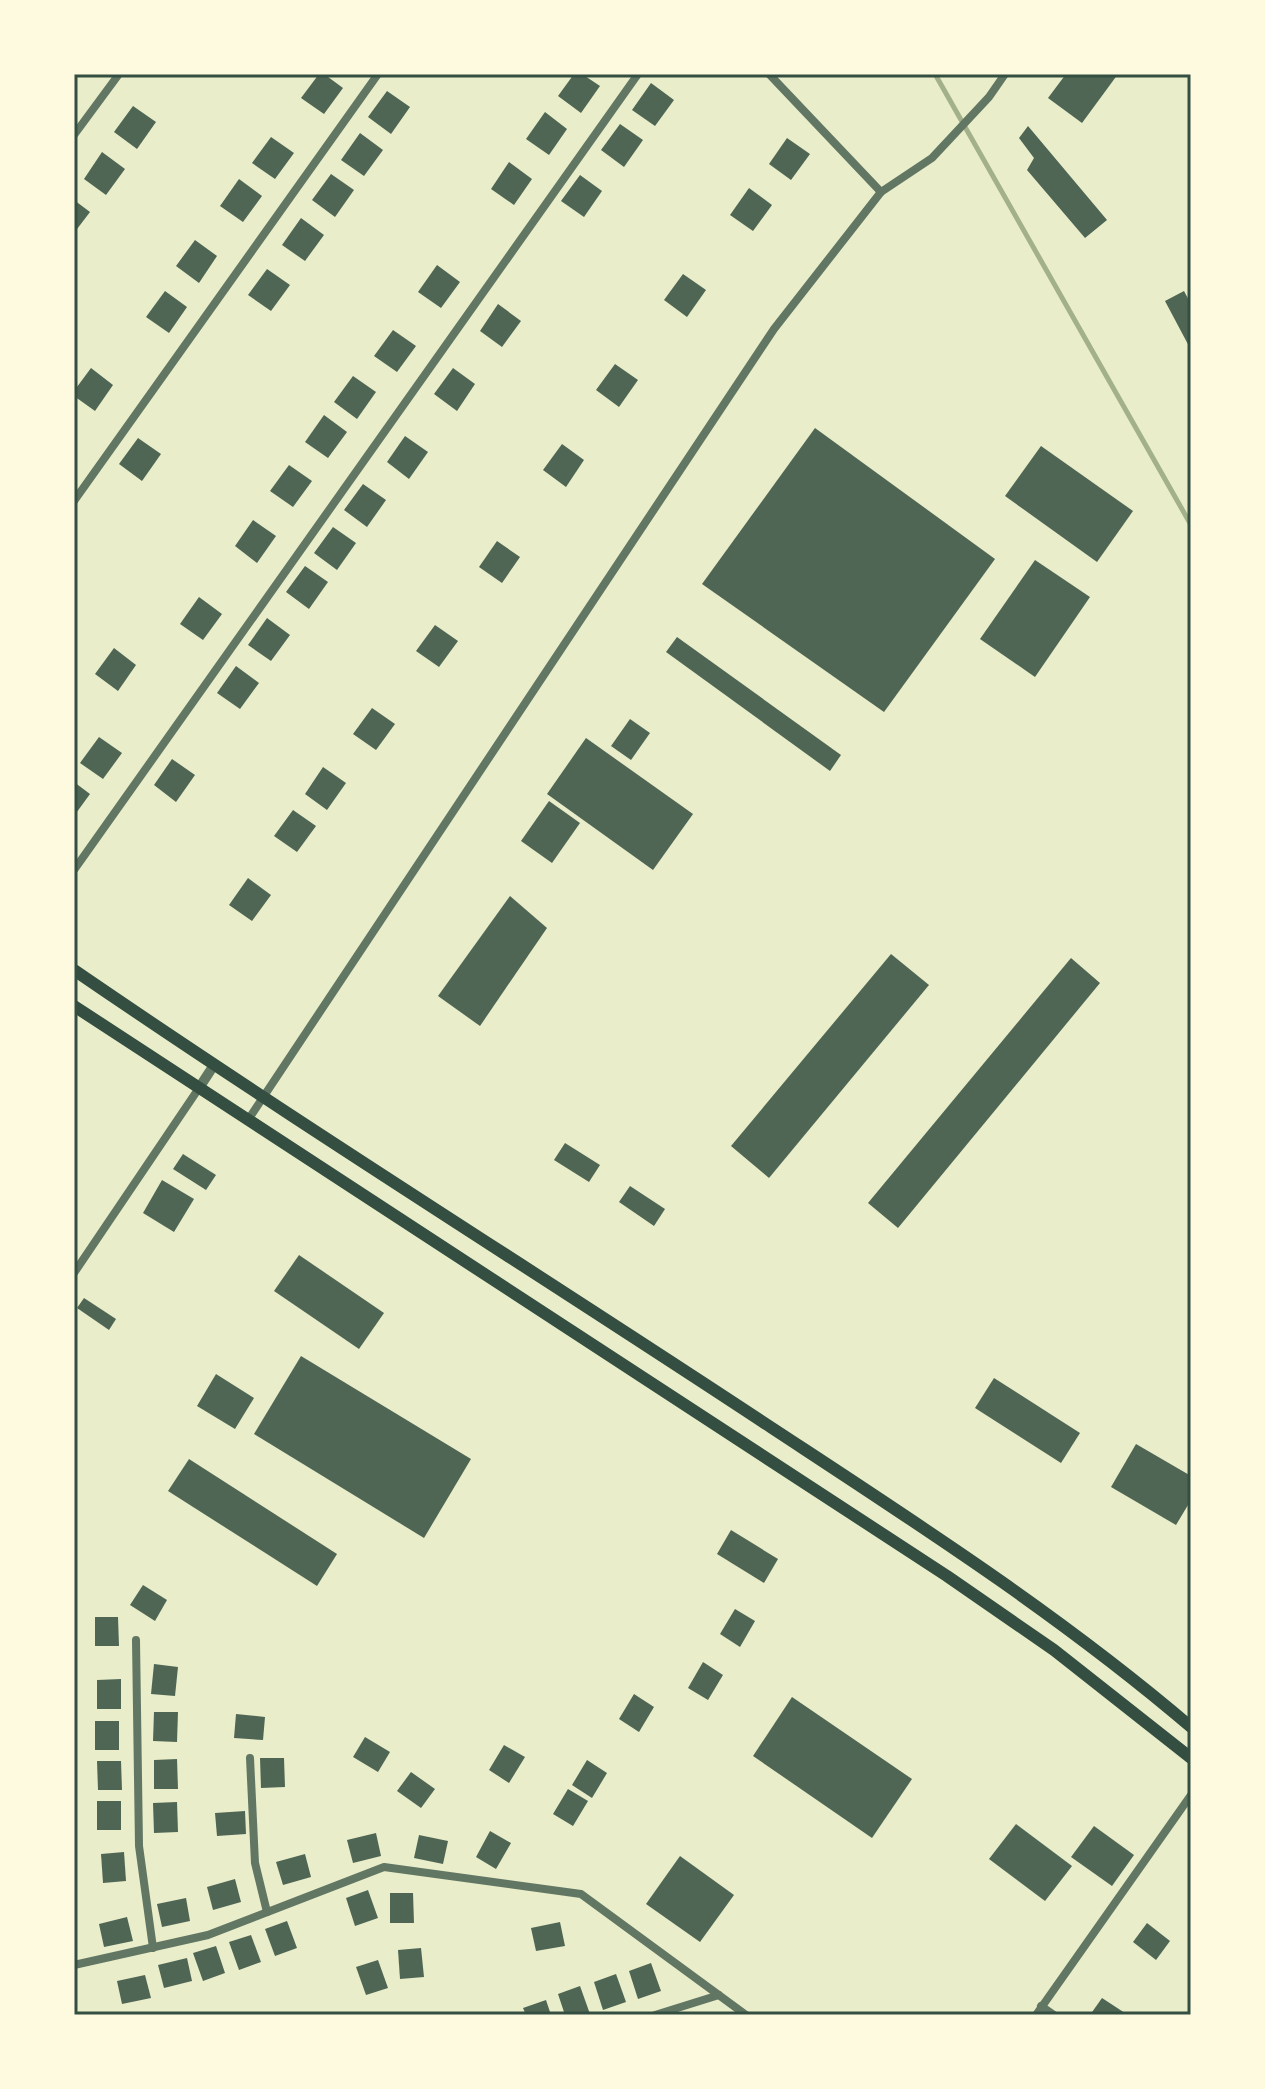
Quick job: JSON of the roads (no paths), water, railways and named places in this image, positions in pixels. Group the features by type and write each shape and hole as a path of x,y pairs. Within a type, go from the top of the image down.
{"main road":[{"path":"74,970 214,1065 952,1546 1134,1678 1191,1727"},
{"path":"74,1006 947,1576 1054,1650 1191,1758"}],"street":[{"path":"74,135 119,74"},
{"path":"74,501 378,74"},
{"path":"74,870 638,74"},
{"path":"769,74 881,192"},
{"path":"248,1120 774,329 881,192 932,158 989,97 1005,74"},
{"path":"74,1273 214,1065"},
{"path":"136,1640 139,1846 153,1948"},
{"path":"250,1758 255,1863 267,1912"},
{"path":"1036,2015 1191,1795"},
{"path":"74,1965 208,1935 384,1867 581,1894 746,2015"},
{"path":"655,2015 719,1995"},
{"path":"1041,2006 1054,2015"}],"waterway":[{"path":"935,74 1191,525"}]}
